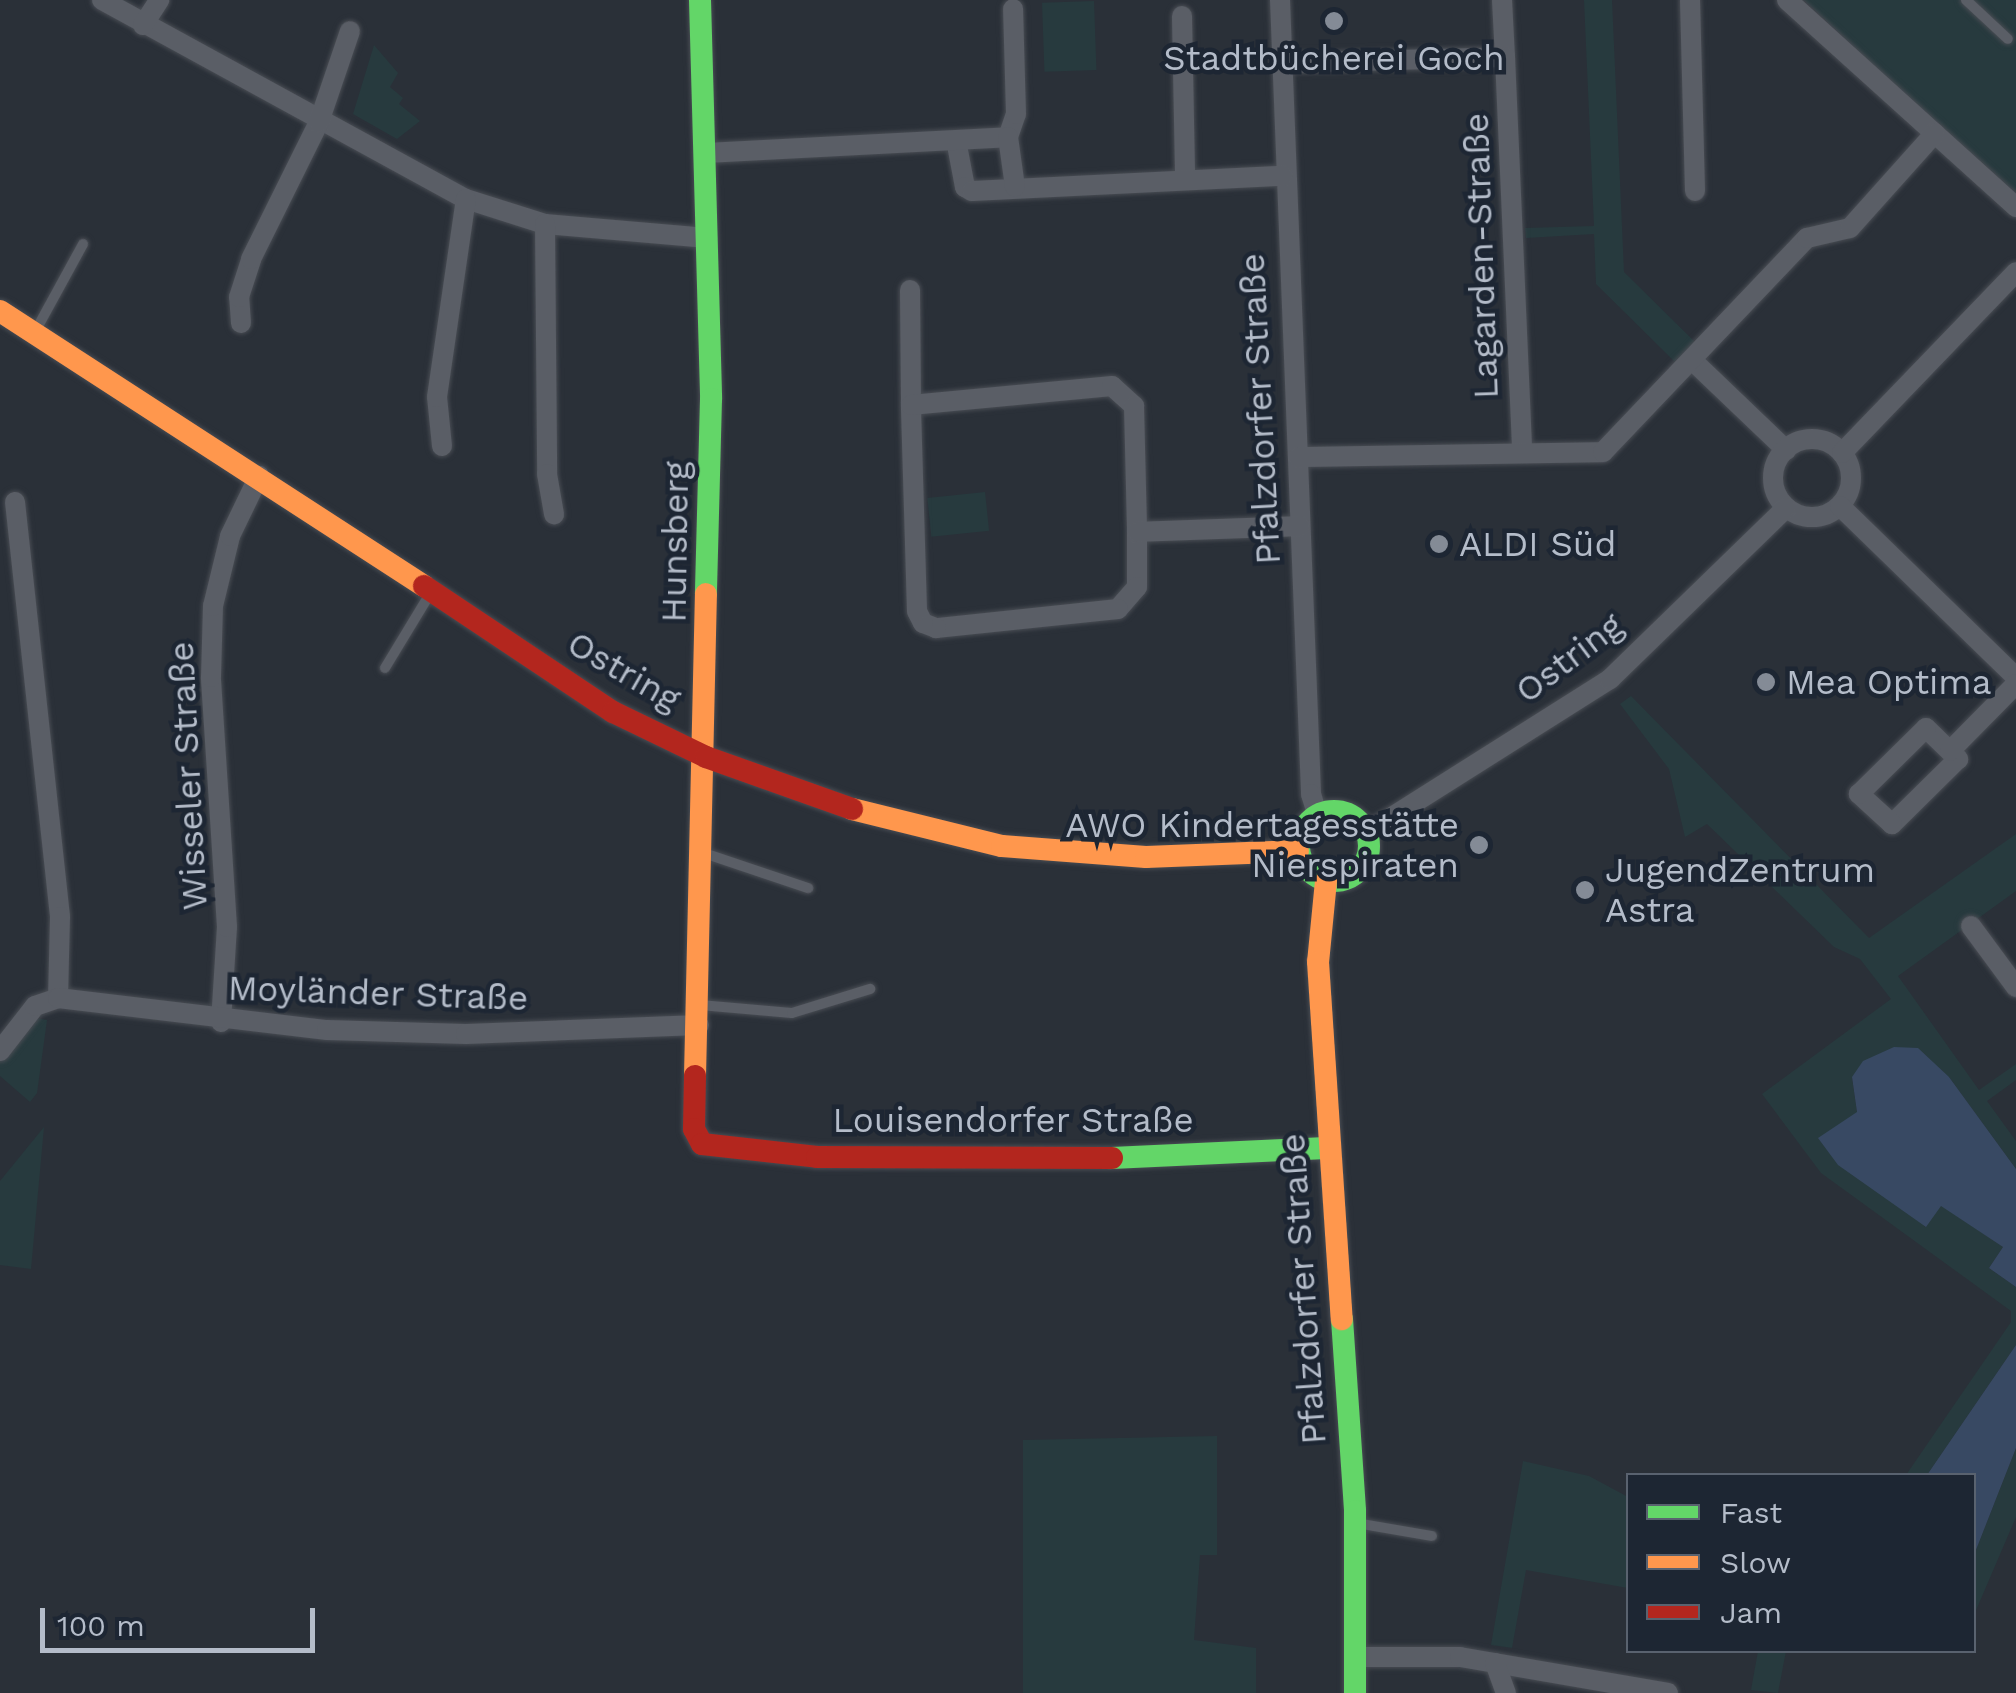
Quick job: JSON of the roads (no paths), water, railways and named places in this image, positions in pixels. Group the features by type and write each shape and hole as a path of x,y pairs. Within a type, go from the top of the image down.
{"street":[{"path":"102,0 466,199 544,224 707,238"},
{"path":"143,25 159,0"},
{"name":"Hunsberg","path":"700,0 707,238 706,757 694,1129 702,1144"},
{"name":"Pfalzdorfer Straße","path":"1280,0 1283,176 1318,814"},
{"name":"Lagarden-Straße","path":"1502,0 1522,452"},
{"path":"1690,0 1695,191"},
{"path":"1788,0 2016,207"},
{"path":"1013,9 1016,114 1008,137 1015,187"},
{"path":"1182,16 1185,178"},
{"path":"241,322 239,298 251,259 319,122 350,31"},
{"path":"1282,63 1505,58"},
{"path":"1298,457 1603,452 1806,238 1850,228 1935,133"},
{"path":"706,153 1008,137"},
{"path":"956,140 965,187 1283,176"},
{"path":"442,446 437,397 466,199"},
{"path":"544,224 547,474 554,514"},
{"path":"1842,453 2016,272"},
{"path":"910,290 911,405 917,610 923,624 936,628 1118,610 1138,587 1134,406 1126,393 1112,386 911,405"},
{"name":"Ostring","path":"0,311 259,476 613,712 706,757 883,820 1002,846 1146,856 1298,851"},
{"path":"1692,361 1786,450"},
{"path":"1815,440 1842,453 1852,480 1840,506 1804,517 1786,508 1773,478 1786,450 1815,440"},
{"name":"Wisseler Straße","path":"221,1022 227,927 212,677 214,606 230,536 259,476"},
{"path":"0,1050 36,1006 58,998 60,917 15,502"},
{"path":"1840,506 2016,681 1950,751"},
{"name":"Ostring","path":"1368,832 1610,679 1786,508"},
{"path":"1137,532 1300,526"},
{"path":"1926,728 1950,751 1958,759 1892,824 1859,794 1926,728"},
{"path":"1346,813 1368,832 1367,862 1358,874 1326,881 1305,866 1298,851 1306,824 1318,814 1346,813"},
{"name":"Pfalzdorfer Straße","path":"1326,881 1318,962 1326,1148 1356,1523 1355,1693"},
{"path":"1972,926 2016,988"},
{"name":"Moyländer Straße","path":"58,998 221,1022 466,1034 699,1015"},
{"name":"Louisendorfer Straße","path":"702,1144 817,1157 1075,1160 1326,1148"},
{"path":"1355,1657 1496,1663 1619,1689 1668,1693"},
{"path":"1496,1663 1506,1693"}],"lane":[{"path":"1966,0 2008,39"},
{"path":"36,331 83,244"},
{"path":"385,668 432,591"},
{"path":"703,853 808,888"},
{"path":"699,1015 792,1013 870,988"},
{"path":"1356,1523 1432,1536"}],"water":[{"path":"1894,1047 1918,1048 1949,1077 2016,1169 2016,1287 1989,1268 2003,1247 1941,1206 1926,1227 1838,1165 1818,1138 1857,1112 1852,1077 1863,1061"},
{"path":"2016,1345 2016,1448 1976,1550 1976,1473 1928,1473"}],"place":[{"name":"Stadtbücherei Goch","path":"1334,21"},
{"name":"ALDI Süd","path":"1439,544"},
{"name":"Mea Optima","path":"1766,682"},
{"name":"AWO Kindertagesstätte Nierspiraten","path":"1479,845"},
{"name":"JugendZentrum Astra","path":"1585,890"}]}
